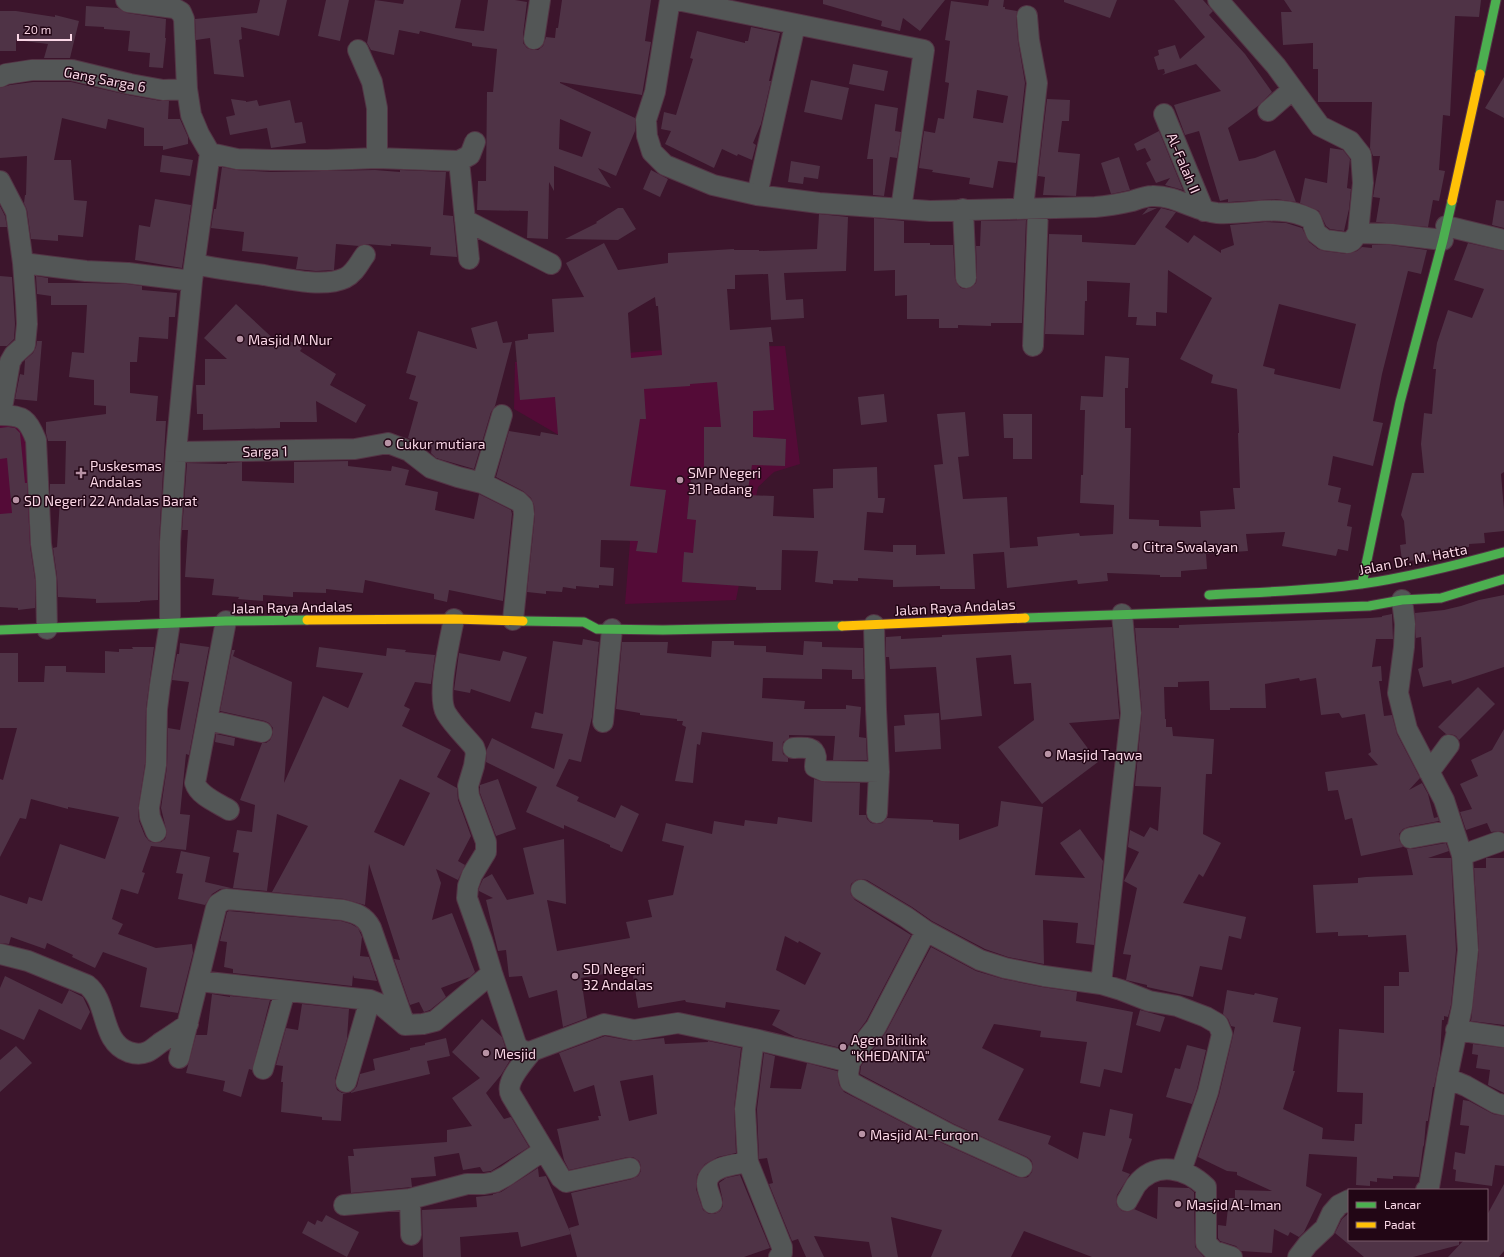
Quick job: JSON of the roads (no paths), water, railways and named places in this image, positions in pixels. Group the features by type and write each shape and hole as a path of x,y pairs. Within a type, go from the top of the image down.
{"main road":[{"path":"1362,584 1400,402 1444,233 1496,0"},
{"name":"Jalan Dr. M. Hatta","path":"1202,596 1327,588 1362,584 1444,569 1504,552"},
{"path":"1402,600 1441,598 1504,579"},
{"name":"Jalan Raya Andalas","path":"0,630 47,629 170,622 454,619 584,622 597,629 663,630 831,622 874,625 1122,614 1369,606 1402,600"},
{"name":"Jalan Raya Andalas","path":"584,622 597,615"}],"street":[{"path":"126,0 128,2 174,8 181,12 184,19 187,89 191,115 199,134 210,153 194,272 176,452 170,542 170,622 157,709 156,765 149,808 150,816 156,832"},
{"path":"534,39 540,0"},
{"path":"670,0 655,92 646,120 647,136 652,152 665,165 713,185 757,195 820,203 930,210 1112,205 1152,196 1166,197 1204,211 1218,213 1282,210 1301,214 1311,219 1316,233 1325,240 1348,243 1352,241 1358,234 1363,183 1360,155 1350,141 1320,126 1276,66 1218,0"},
{"path":"677,0 924,50 901,209"},
{"path":"1027,16 1029,40 1037,84 1030,208 1033,346"},
{"path":"757,195 795,25"},
{"path":"358,50 372,82 377,108 377,158"},
{"name":"Gang Sarga 6","path":"0,77 6,74 32,70 72,70 130,84 163,90 187,89"},
{"path":"1268,111 1293,89"},
{"name":"Al-Falah II","path":"1164,114 1204,211"},
{"path":"210,153 237,159 327,160 377,158 459,161 470,155 476,142"},
{"path":"459,161 469,258"},
{"path":"0,181 16,212 23,263 27,324 25,345 14,354 10,362 1,414 25,420 31,426 36,440 41,544 46,578 47,629"},
{"path":"962,209 966,278"},
{"path":"465,220 551,264"},
{"path":"1358,234 1444,233 1504,240"},
{"path":"23,263 86,272 194,272 215,268 304,281 330,282 345,278 355,270 365,255"},
{"path":"482,483 502,415"},
{"name":"Sarga 1","path":"176,452 355,449 388,443 409,451 431,468 482,483 518,501 523,506 524,514 513,620"},
{"path":"1402,600 1405,624 1404,647 1398,693 1407,729 1444,800 1462,855 1468,950 1462,1007 1447,1078 1429,1187 1427,1189"},
{"path":"1101,984 1131,713 1122,614"},
{"path":"454,619 442,686 442,700 445,713 474,747 476,753 468,786 469,796 486,842 486,852 472,875 468,886 467,898 516,1044 520,1050 528,1052 532,1051 604,1024 634,1030 678,1023 754,1039 850,1062"},
{"path":"226,621 195,783 202,793 229,810"},
{"path":"874,625 879,772 877,813"},
{"path":"603,722 612,629"},
{"path":"208,720 262,732"},
{"path":"1429,772 1449,745"},
{"path":"793,748 811,749 814,751 816,758 815,767 824,771 879,772"},
{"path":"1410,838 1453,830"},
{"path":"1462,855 1498,842"},
{"path":"861,890 926,931 980,960 1005,968 1044,976 1101,984 1149,1001 1177,1006 1206,1017 1218,1024 1222,1034 1208,1092 1181,1172"},
{"path":"179,1058 216,908 218,904 226,899 343,910 359,914 368,923 405,1025"},
{"path":"926,931 876,1027 850,1062 848,1074 850,1082 949,1134 1022,1167"},
{"path":"0,954 28,960 87,985 96,995 111,1036 116,1044 123,1050 131,1053 139,1054 147,1052 188,1024"},
{"path":"199,981 370,1000 380,1004 405,1025 429,1023 435,1020 492,973"},
{"path":"263,1069 285,991"},
{"path":"346,1082 370,1000"},
{"path":"1456,1030 1504,1037"},
{"path":"754,1039 744,1109 748,1162 782,1247 782,1253 779,1257"},
{"path":"532,1051 510,1081 508,1088 510,1095 561,1178 566,1182 630,1168"},
{"path":"1447,1078 1504,1106"},
{"path":"344,1205 410,1199 467,1184 484,1184 500,1180 544,1150"},
{"path":"712,1202 707,1184 709,1175 715,1170 748,1162"},
{"path":"1127,1202 1136,1186 1144,1177 1159,1170 1170,1169 1197,1178 1206,1187 1206,1243 1214,1251 1232,1257"},
{"path":"410,1199 411,1235"},
{"path":"1298,1257 1308,1244 1325,1228 1332,1212 1339,1205 1348,1200"}],"place":[{"name":"Masjid M.Nur","path":"240,339"},
{"name":"Cukur mutiara","path":"388,443"},
{"name":"Puskesmas Andalas","path":"81,473"},
{"name":"SMP Negeri 31 Padang","path":"680,480"},
{"name":"SD Negeri 22 Andalas Barat","path":"16,500"},
{"name":"Citra Swalayan","path":"1135,546"},
{"name":"Masjid Taqwa","path":"1048,754"},
{"name":"SD Negeri 32 Andalas","path":"575,976"},
{"name":"Agen Brilink \"KHEDANTA\"","path":"843,1047"},
{"name":"Mesjid","path":"486,1053"},
{"name":"Masjid Al-Furqon","path":"862,1134"},
{"name":"Masjid Al-Iman","path":"1178,1204"}]}
